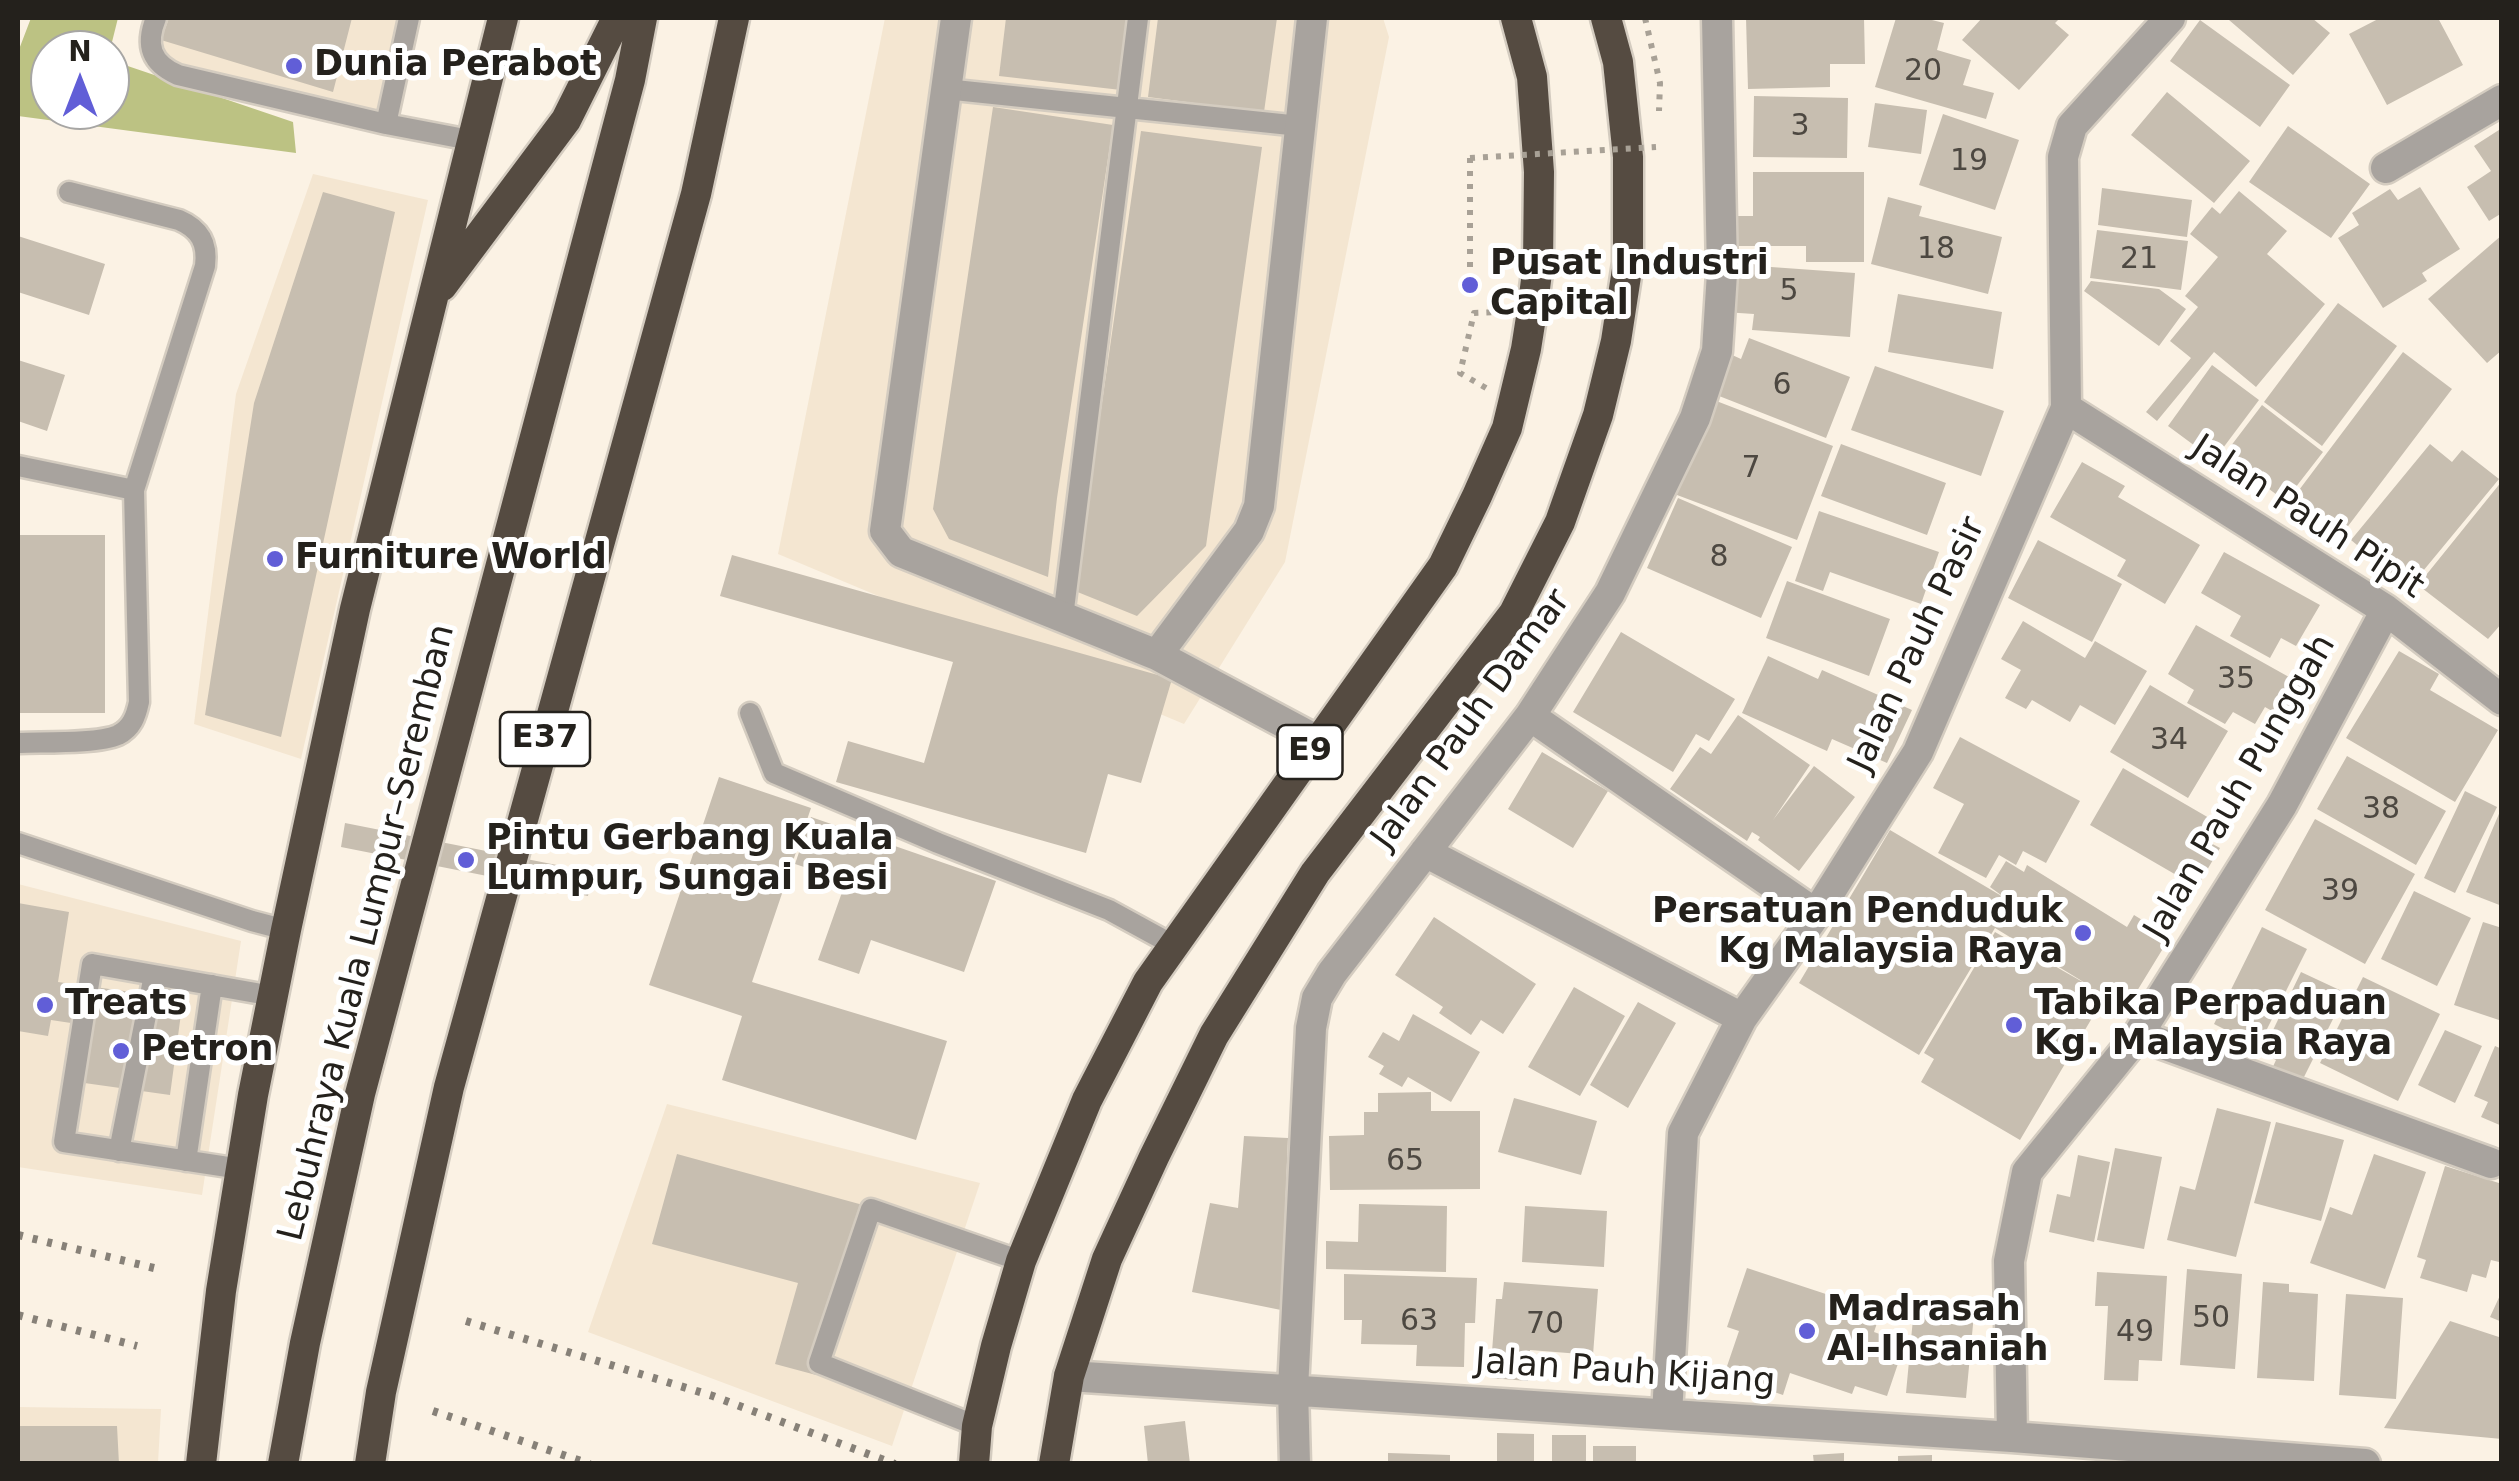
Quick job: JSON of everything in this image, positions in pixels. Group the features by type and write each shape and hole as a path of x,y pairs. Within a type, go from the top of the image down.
{"highway":[{"path":"201,1464 221,1291 272,996 354,608 503,18"},
{"path":"434,296 566,120 618,18"},
{"name":"Lebuhraya Kuala Lumpur–Seremban","path":"284,1464 305,1344 360,1094 630,80 642,18"},
{"name":"E37","path":"370,1464 382,1392 449,1087 696,194 734,18"},
{"name":"E9","path":"974,1464 977,1426 1021,1261 1088,1100 1148,982 1443,566 1506,428 1526,349 1538,265 1539,172 1532,77 1516,18"},
{"name":"E9","path":"1054,1464 1069,1376 1107,1259 1214,1036 1315,873 1514,613 1560,522 1598,415 1616,341 1628,263 1628,157 1618,62 1606,18"}],"street":[{"path":"956,18 885,531 901,552 1157,655 1318,741"},
{"path":"1157,655 1249,530 1260,506 1312,18"},
{"name":"Jalan Pauh Damar","path":"1295,1464 1294,1389 1311,1028 1317,998 1332,973 1530,716 1610,593 1695,418 1717,351 1722,272 1717,18"},
{"name":"Jalan Pauh Pasir","path":"1668,1414 1683,1133 1742,1018 1816,914 1918,752 2066,408 2062,157 2072,126 2170,18"},
{"path":"2386,168 2502,100"},
{"name":"Jalan Pauh Pipit","path":"2066,408 2386,610 2502,700"},
{"name":"Jalan Pauh Punggah","path":"2012,1436 2009,1261 2027,1172 2138,1035 2282,805 2386,610"},
{"path":"1530,716 1816,914"},
{"path":"1424,852 1742,1018"},
{"path":"2138,1035 2491,1163"},
{"name":"Jalan Pauh Kijang","path":"1069,1376 2012,1436 2365,1464"}],"lane":[{"path":"156,18 150,42 154,56 164,69 178,75 470,140"},
{"path":"386,124 409,18"},
{"path":"1063,617 1138,18"},
{"path":"945,88 1300,126"},
{"path":"20,742 104,739 117,736 136,716 134,490 207,251 193,226 69,192"},
{"path":"18,466 134,490"},
{"path":"750,713 774,773 1109,910 1173,945"},
{"path":"18,843 286,930"},
{"path":"241,1169 64,1142 92,964 272,996"},
{"path":"119,1151 154,975"},
{"path":"186,1160 212,985"},
{"path":"977,1426 819,1363 871,1210 1021,1261"}],"path":[{"path":"1645,18 1660,83"},
{"path":"1470,280 1470,158 1656,147"},
{"path":"1512,404 1460,373 1474,313 1532,311"}],"shaded area":[{"path":"163,18 400,18 379,112 167,61 160,50"},
{"path":"885,18 1383,18 1389,37 1285,562 1184,724 778,554"},
{"name":"Furniture World","path":"313,174 428,200 301,759 194,724 236,394"},
{"path":"18,884 241,941 202,1195 18,1167"},
{"path":"667,1104 980,1183 892,1446 588,1332"},
{"path":"18,1407 161,1409 158,1463 18,1464"}],"green space":[{"path":"31,18 118,18 115,30 30,30 30,118 18,116 18,52"},
{"path":"130,67 293,122 296,153 123,130 130,130"}],"building":[{"name":"Dunia Perabot","path":"169,18 352,18 333,92 161,40"},
{"path":"1006,18 1130,18 1121,90 999,76"},
{"path":"1158,18 1277,18 1264,112 1148,97"},
{"path":"1746,18 1864,18 1865,64 1830,64 1830,87 1748,89"},
{"path":"1896,18 1944,23 1937,50 1971,60 1963,85 1994,93 1986,119 1875,87"},
{"path":"1982,18 2060,18 2055,23 2069,35 2019,90 1962,40"},
{"path":"2231,18 2312,18 2330,33 2293,75"},
{"path":"2380,18 2438,18 2463,65 2387,105 2349,34"},
{"path":"2200,20 2290,85 2260,127 2170,61"},
{"path":"2167,92 2250,161 2214,203 2131,135"},
{"path":"1754,96 1848,98 1847,158 1753,157"},
{"path":"1875,103 1927,110 1921,154 1868,147"},
{"path":"993,107 1113,125 1048,577 949,539 933,509"},
{"path":"1943,114 2019,140 1995,210 1919,185"},
{"path":"2288,126 2370,184 2331,238 2249,182"},
{"path":"2502,128 2502,213 2489,221 2467,187 2491,171 2474,146"},
{"path":"1141,131 1262,147 1206,546 1137,616 1075,591"},
{"path":"1753,172 1864,172 1864,262 1806,262 1806,246 1737,246 1737,216 1753,216"},
{"path":"2420,187 2460,249 2422,273 2427,281 2383,308 2338,238 2359,225 2352,213 2390,189 2398,200"},
{"path":"2102,188 2192,200 2187,237 2098,225"},
{"path":"2239,191 2287,231 2267,254 2325,304 2256,387 2214,352 2157,421 2146,412 2191,358 2170,341 2198,307 2185,296 2218,257 2190,234 2212,207 2220,214"},
{"name":"Furniture World","path":"323,192 395,212 281,737 205,715 254,403"},
{"path":"1888,197 1922,206 1919,216 2002,237 1988,294 1871,264"},
{"path":"2097,230 2188,241 2181,290 2090,278"},
{"path":"2502,235 2502,350 2487,363 2428,299"},
{"path":"18,236 105,264 89,315 18,292"},
{"path":"1728,256 1757,257 1757,266 1855,273 1850,337 1752,330 1754,314 1724,312"},
{"path":"2091,281 2159,289 2186,309 2159,346 2084,291"},
{"path":"1898,294 2002,312 1993,369 1888,352"},
{"path":"2338,303 2397,346 2322,446 2264,402"},
{"path":"1749,338 1850,377 1826,438 1714,394 1730,354 1741,359"},
{"path":"2403,352 2452,389 2336,542 2287,506"},
{"path":"18,360 65,375 47,431 18,421"},
{"path":"2212,365 2259,400 2214,460 2168,426"},
{"path":"1875,366 2004,411 1981,476 1851,430"},
{"path":"1706,397 1833,446 1797,540 1669,492"},
{"path":"2262,405 2323,452 2285,501 2224,455"},
{"path":"1841,444 1946,483 1927,535 1821,496"},
{"path":"2430,444 2452,462 2462,450 2499,479 2409,588 2351,540"},
{"path":"2082,462 2125,486 2118,497 2200,545 2165,604 2117,576 2126,560 2050,517"},
{"path":"2502,481 2502,623 2488,639 2418,585"},
{"path":"1678,498 1792,547 1761,618 1647,568"},
{"path":"1819,511 1939,552 1921,604 1830,572 1823,591 1795,581"},
{"path":"18,535 105,535 105,713 18,713"},
{"path":"2038,540 2122,584 2092,642 2008,598"},
{"path":"2224,552 2320,605 2296,646 2281,638 2270,658 2230,636 2241,616 2201,593"},
{"path":"732,555 1172,679 1141,783 1108,774 1086,853 836,782 848,741 924,763 953,662 720,596"},
{"path":"1787,581 1890,619 1869,676 1766,638"},
{"path":"2023,621 2085,658 2095,641 2147,671 2115,725 2080,705 2070,722 2032,700 2026,709 2005,698 2021,670 2001,659"},
{"path":"2196,625 2305,686 2286,719 2265,707 2255,724 2233,712 2225,724 2187,703 2194,690 2168,674"},
{"path":"1621,632 1735,699 1709,741 1696,734 1673,772 1573,712"},
{"path":"2399,651 2439,674 2430,690 2498,730 2455,802 2346,738"},
{"path":"1768,656 1818,679 1822,670 1912,710 1887,763 1832,739 1827,751 1742,713"},
{"path":"2150,685 2228,731 2188,798 2110,752"},
{"path":"1738,715 1810,765 1773,820 1814,766 1855,797 1799,871 1758,840 1760,837 1752,832 1747,841 1670,789 1700,747 1711,754"},
{"path":"1960,737 2080,801 2046,863 2023,851 2016,865 1999,855 1986,878 1938,853 1964,804 1933,788"},
{"path":"1542,752 1608,791 1573,848 1508,809"},
{"path":"2347,756 2446,811 2416,865 2317,809"},
{"path":"2123,768 2216,822 2205,840 2220,848 2197,887 2090,825"},
{"path":"719,777 811,808 752,982 947,1041 916,1140 722,1080 742,1016 649,985"},
{"path":"2465,791 2497,807 2455,893 2424,878"},
{"path":"2502,809 2502,906 2466,892"},
{"path":"811,817 996,881 964,972 871,940 859,974 818,960 846,881 795,864"},
{"path":"2315,819 2415,874 2365,964 2265,910"},
{"name":"Pintu Gerbang Kuala Lumpur, Sungai Besi","path":"345,823 592,872 588,896 341,847"},
{"path":"1890,830 2005,898 1990,887 2006,861 2024,872 2027,865 2127,927 2134,915 2170,937 2126,1009 2105,996 2020,1140 1921,1082 1934,1059 1924,1053 1995,932 2095,989 1995,928 1919,1055 1799,983"},
{"path":"2414,891 2471,918 2437,986 2381,959"},
{"name":"Petron","path":"18,903 69,912 58,982 183,999 170,1095 63,1080 71,1023 51,1020 48,1036 18,1031"},
{"path":"1434,917 1536,984 1503,1034 1481,1020 1471,1035 1439,1013 1443,1007 1395,975"},
{"path":"2483,922 2502,928 2502,1021 2454,1005"},
{"path":"2262,927 2307,949 2248,1067 2224,1055 2234,1034 2214,1024"},
{"path":"2301,972 2346,993 2300,1085 2271,1071 2276,1060 2262,1053"},
{"path":"2363,977 2440,1014 2398,1101 2320,1063"},
{"path":"1574,987 1625,1016 1580,1096 1528,1067"},
{"path":"1638,1002 1676,1023 1628,1108 1590,1085"},
{"path":"1413,1014 1480,1052 1451,1102 1408,1077 1402,1087 1379,1074 1384,1066 1368,1057 1383,1032 1399,1041"},
{"path":"2445,1030 2482,1046 2455,1103 2418,1085"},
{"path":"2495,1046 2502,1049 2502,1126 2481,1117 2488,1102 2474,1096"},
{"path":"1431,1092 1431,1111 1480,1111 1480,1189 1330,1190 1329,1136 1364,1135 1364,1112 1378,1112 1378,1093"},
{"path":"1514,1098 1597,1121 1581,1175 1498,1152"},
{"path":"2217,1108 2271,1122 2236,1257 2167,1240 2180,1186 2195,1190"},
{"path":"2276,1122 2344,1140 2321,1221 2254,1203"},
{"path":"1244,1136 1288,1138 1281,1310 1192,1292 1210,1203 1238,1208"},
{"path":"2115,1148 2162,1157 2144,1249 2097,1240"},
{"path":"677,1154 863,1205 816,1375 775,1364 798,1283 652,1244"},
{"path":"2374,1154 2426,1172 2385,1289 2310,1263 2330,1207 2352,1215"},
{"path":"2078,1155 2110,1162 2094,1242 2049,1232 2057,1194 2070,1197"},
{"path":"2445,1166 2502,1184 2502,1253 2499,1262 2491,1260 2486,1278 2472,1274 2467,1292 2420,1278 2426,1260 2417,1257"},
{"path":"1359,1204 1447,1206 1446,1272 1326,1269 1326,1241 1358,1242"},
{"path":"1525,1206 1607,1211 1604,1267 1522,1262"},
{"name":"Madrasah Al-Ihsaniah","path":"1747,1268 1847,1301 1845,1308 1878,1320 1874,1332 1905,1343 1887,1396 1855,1386 1852,1394 1790,1373 1783,1395 1724,1375 1739,1331 1727,1327"},
{"path":"2187,1269 2242,1274 2235,1369 2180,1365"},
{"path":"2097,1272 2167,1276 2162,1361 2139,1360 2138,1381 2104,1380 2108,1306 2095,1306"},
{"path":"1344,1274 1477,1278 1475,1323 1465,1323 1464,1367 1416,1366 1417,1345 1361,1344 1362,1320 1344,1320"},
{"path":"1504,1282 1598,1289 1593,1355 1530,1350 1528,1381 1490,1378 1496,1299 1502,1299"},
{"path":"2263,1282 2289,1284 2289,1292 2318,1294 2314,1381 2257,1378"},
{"path":"2502,1291 2502,1322 2490,1317"},
{"path":"2346,1294 2403,1298 2396,1399 2339,1395"},
{"path":"1914,1308 1974,1314 1966,1398 1906,1393"},
{"path":"2450,1321 2502,1338 2502,1439 2384,1428"},
{"path":"1185,1421 1190,1464 1148,1464 1144,1426"},
{"path":"18,1426 117,1426 119,1464 18,1464"},
{"path":"1497,1433 1534,1434 1534,1464 1497,1464"},
{"path":"1552,1435 1586,1435 1586,1464 1552,1464"},
{"path":"1593,1446 1636,1446 1636,1464 1593,1464"},
{"path":"1388,1453 1450,1455 1450,1464 1388,1464"},
{"path":"1844,1453 1844,1464 1814,1464 1813,1455"},
{"path":"1932,1455 1932,1464 1898,1464 1898,1456"}],"railway":[{"path":"18,1235 154,1268"},
{"path":"18,1315 137,1346"},
{"path":"466,1321 713,1396 895,1464"},
{"path":"433,1411 590,1464"}],"place":[{"name":"Dunia Perabot","path":"294,66"},
{"name":"Pusat Industri Capital","path":"1470,285"},
{"name":"Furniture World","path":"275,559"},
{"name":"Pintu Gerbang Kuala Lumpur, Sungai Besi","path":"466,860"},
{"name":"Persatuan Penduduk Kg Malaysia Raya","path":"2083,933"},
{"name":"Treats","path":"45,1005"},
{"name":"Tabika Perpaduan Kg. Malaysia Raya","path":"2014,1025"},
{"name":"Petron","path":"121,1051"},
{"name":"Madrasah Al-Ihsaniah","path":"1807,1331"}]}
